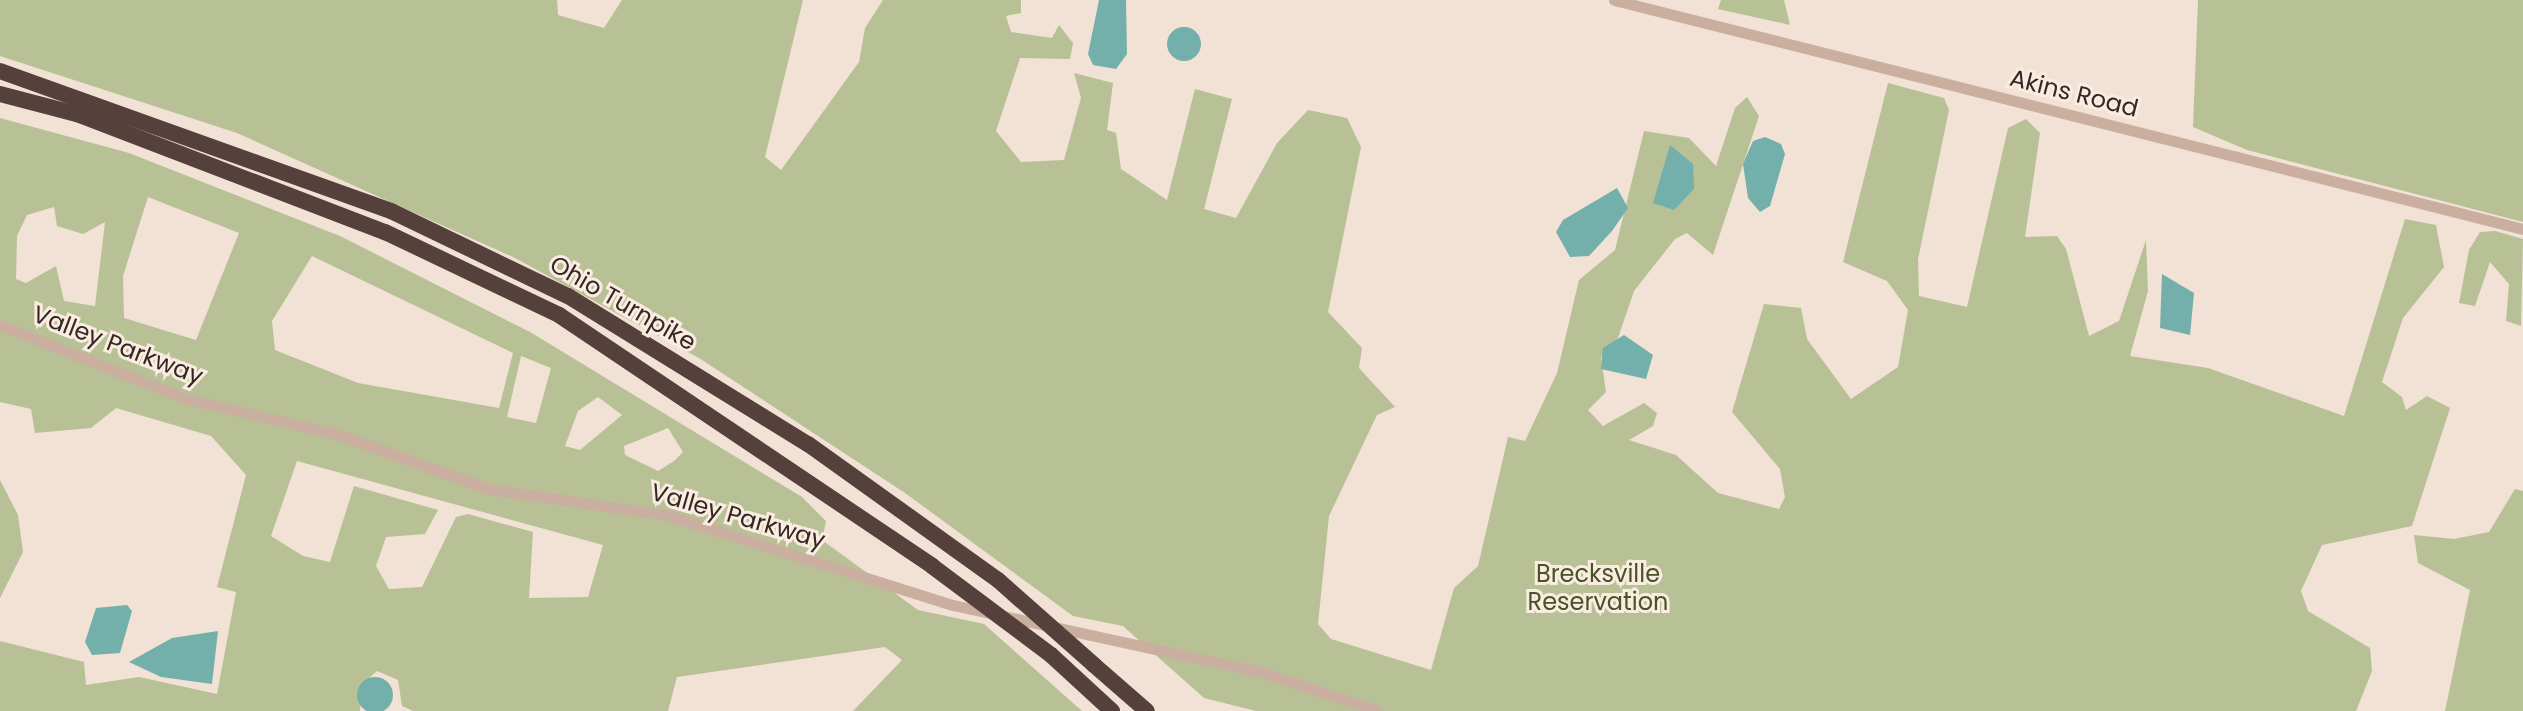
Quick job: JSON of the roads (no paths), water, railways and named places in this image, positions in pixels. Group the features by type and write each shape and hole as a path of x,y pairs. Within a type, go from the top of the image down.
{"highway":[{"name":"Ohio Turnpike","path":"0,71 391,211 568,296 808,444 998,580 1147,711"},
{"name":"Ohio Turnpike","path":"0,94 77,114 370,227 559,315 932,566 1051,655 1112,711"}],"street":[{"name":"Akins Road","path":"1614,0 2523,229"},
{"name":"Valley Parkway","path":"0,325 187,399 340,435 488,489 667,515 953,605 1241,667 1377,711"}],"water":[{"path":"1099,0 1126,0 1127,54 1116,69 1093,65 1088,54"},
{"path":"1184,27 1196,32 1201,44 1196,56 1184,61 1172,56 1167,44 1172,32"},
{"path":"1765,137 1781,144 1785,154 1770,206 1760,212 1748,198 1743,164 1753,141"},
{"path":"1670,145 1693,164 1694,189 1674,210 1653,203"},
{"path":"1617,188 1628,208 1589,256 1570,257 1556,232 1563,220"},
{"path":"2162,274 2194,293 2190,335 2160,328"},
{"path":"1624,335 1653,355 1646,379 1601,369 1603,348"},
{"path":"127,605 132,611 120,653 92,655 85,642 96,608"},
{"path":"218,631 212,684 161,677 129,662 172,638"},
{"path":"375,677 388,682 393,695 388,708 375,713 362,708 357,695 362,682"}],"park label":[{"name":"Brecksville Reservation","path":"1598,588"}]}
